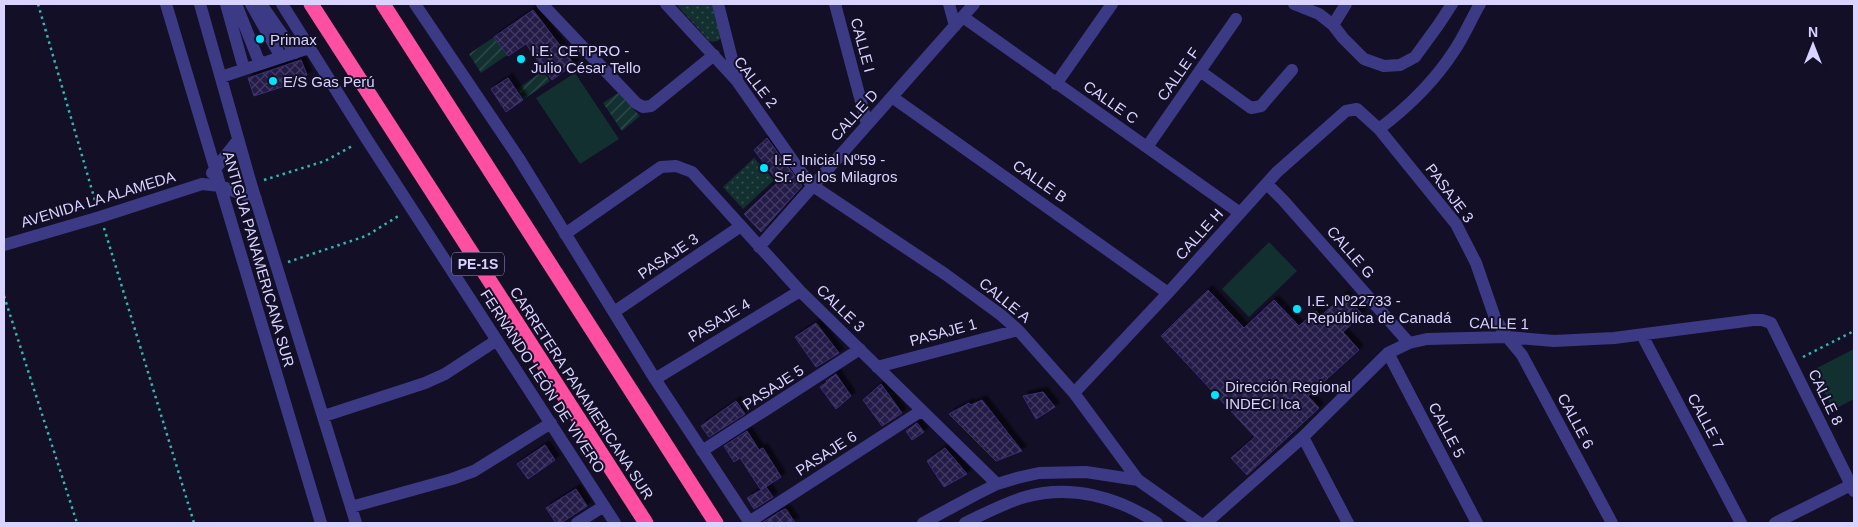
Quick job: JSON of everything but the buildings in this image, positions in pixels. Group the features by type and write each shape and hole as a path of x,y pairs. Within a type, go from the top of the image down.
{"highway":[{"name":"CARRETERA PANAMERICANA SUR","path":"311,4 646,523"},
{"path":"383,4 716,523"}],"street":[{"name":"ANTIGUA PANAMERICANA SUR","path":"166,4 321,523"},
{"path":"200,4 251,184 356,523"},
{"path":"254,4 295,53"},
{"path":"254,4 280,57"},
{"name":"FERNANDO LEÓN DE VIVERO","path":"282,4 366,138 615,523"},
{"path":"415,4 518,157 655,379 749,523"},
{"path":"542,4 636,103 643,107 651,106 714,55"},
{"name":"CALLE 2","path":"666,4 737,82 800,171 813,186"},
{"path":"718,4 737,82"},
{"name":"CALLE I","path":"834,4 868,124"},
{"path":"950,4 959,21"},
{"name":"CALLE D","path":"759,247 974,4"},
{"path":"1056,84 1112,4"},
{"path":"1294,4 1319,14 1333,25 1364,59 1384,66 1400,65 1415,57 1440,24 1452,4"},
{"path":"1333,25 1346,4"},
{"path":"1379,129 1425,90 1455,50 1480,4"},
{"path":"229,5 244,69"},
{"path":"229,5 260,64"},
{"name":"CALLE F","path":"1147,147 1236,19"},
{"name":"CALLE C","path":"959,21 1056,84 1240,213"},
{"path":"221,77 309,48"},
{"path":"1200,71 1251,108 1261,106 1292,70"},
{"name":"CALLE B","path":"892,97 1168,293"},
{"name":"PASAJE 3","path":"1357,109 1379,129 1456,224 1476,263 1495,318 1507,338"},
{"name":"CALLE H","path":"1074,393 1168,293 1277,172 1346,110 1357,109"},
{"name":"AVENIDA LA ALAMEDA","path":"202,184 238,140"},
{"name":"CALLE 3","path":"565,234 661,167 676,166 692,172 800,291 997,484"},
{"name":"AVENIDA LA ALAMEDA","path":"4,245 100,217 202,184 220,186 256,200"},
{"name":"CALLE G","path":"1266,184 1283,200 1409,343"},
{"name":"CALLE A","path":"813,186 945,274 1001,315 1018,330 1074,393 1138,480"},
{"name":"PASAJE 3","path":"614,312 741,226"},
{"name":"PASAJE 4","path":"655,379 800,291"},
{"name":"CALLE 1","path":"1206,523 1303,436 1388,353 1409,343 1427,339 1507,338 1554,341 1642,335 1753,320 1771,323"},
{"name":"CALLE 8","path":"1771,323 1853,488"},
{"name":"PASAJE 1","path":"877,366 1018,330"},
{"name":"CALLE 7","path":"1642,335 1741,523"},
{"name":"CALLE 6","path":"1507,338 1522,356 1612,523"},
{"path":"324,416 425,383 445,374 497,340"},
{"name":"PASAJE 5","path":"702,451 860,349"},
{"name":"CALLE 5","path":"1388,353 1477,523"},
{"name":"PASAJE 6","path":"749,523 921,411"},
{"path":"351,507 452,479 474,470 551,424"},
{"path":"1303,436 1348,523"},
{"path":"923,523 997,484 1017,478 1052,472 1103,474 1138,480 1200,523"},
{"path":"1775,523 1853,488"},
{"path":"965,523 1008,502 1026,497 1065,492 1084,493 1105,498 1141,513 1156,523"},
{"path":"576,523 604,506"}],"path":[{"path":"38,4 100,217 194,523"},
{"path":"251,184 325,161 366,138"},
{"path":"277,266 366,236 412,208"},
{"path":"4,296 77,523"},
{"path":"1791,363 1854,331"}],"green space":[{"path":"676,4 715,4 722,37 716,41 709,41"},
{"path":"494,37 507,55 481,73 469,54"},
{"path":"543,71 550,81 524,99 517,89"},
{"path":"575,73 619,139 580,164 536,98"},
{"path":"618,93 640,116 622,131 603,103"},
{"path":"754,158 774,180 743,209 723,187"},
{"path":"1269,242 1297,271 1249,317 1222,289"},
{"path":"1854,349 1854,399 1833,410 1813,370"}],"place":[{"name":"Primax","path":"260,39"},
{"name":"I.E. CETPRO - Julio César Tello","path":"521,59"},
{"name":"E/S Gas Perú","path":"273,81"},
{"name":"I.E. Inicial Nº59 - Sr. de los Milagros","path":"764,168"},
{"name":"I.E. Nº22733 - República de Canadá","path":"1297,309"},
{"name":"Dirección Regional INDECI Ica","path":"1215,395"}]}
